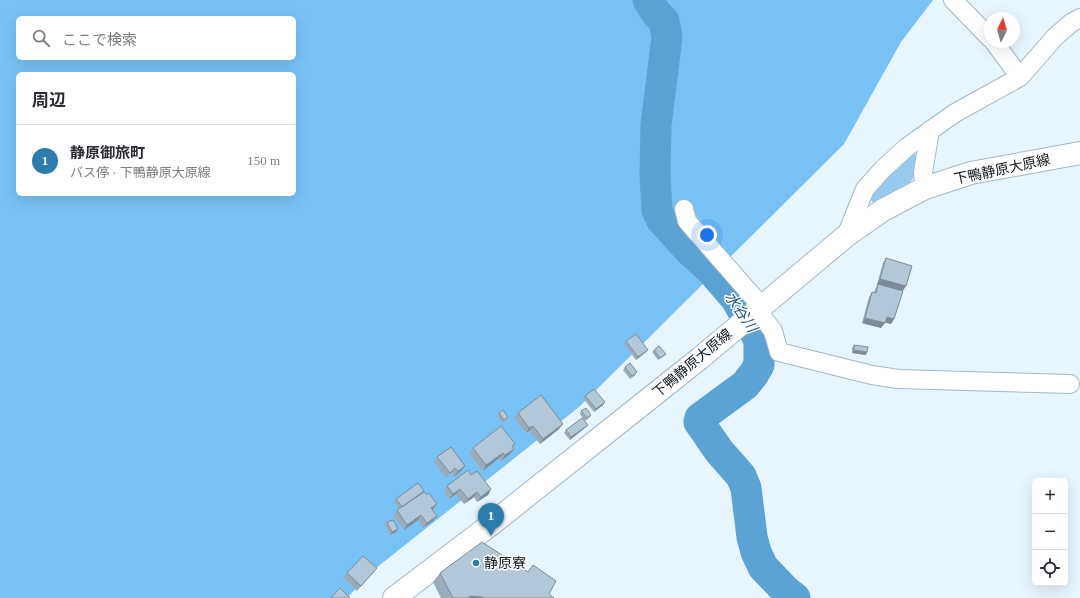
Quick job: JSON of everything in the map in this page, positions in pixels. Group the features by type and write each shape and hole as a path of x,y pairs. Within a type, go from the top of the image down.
{"main road":[{"name":"下鴨静原大原線","path":"394,598 489,526 629,415 699,359 846,236 883,210 925,188 971,173 1080,153"}],"street":[{"path":"953,0 984,32"},
{"path":"846,236 865,189 883,169 907,147 955,113 1020,77 1055,37 1071,23 1080,18"},
{"path":"998,48 1020,77"},
{"path":"925,188 923,173 930,130"},
{"path":"684,209 688,221 760,308 773,331 779,352 872,376 898,379 1070,384"}],"shaded area":[{"path":"0,0 933,0 901,42 844,144 579,407 371,572 347,598 0,598"},
{"path":"911,153 915,154 916,157 914,177 912,180 876,202 873,202 870,199 871,195"}],"building":[{"path":"886,258 912,266 906,286 880,279"},
{"path":"878,284 903,291 894,319 887,317 885,323 865,318 872,292 876,293"},
{"path":"636,334 648,350 638,357 626,341"},
{"path":"854,345 868,347 867,352 854,350"},
{"path":"659,346 666,354 660,358 654,350"},
{"path":"630,363 637,372 632,376 625,367"},
{"path":"594,389 605,402 596,409 585,396"},
{"path":"541,395 563,424 543,439 533,426 529,428 518,413"},
{"path":"586,408 591,415 587,418 581,411"},
{"path":"503,410 508,417 504,420 499,413"},
{"path":"582,418 588,425 571,437 566,430"},
{"path":"501,426 515,444 512,446 514,449 505,455 503,453 486,465 473,448"},
{"path":"451,447 465,466 458,471 455,468 450,473 437,457"},
{"path":"468,470 471,475 477,471 491,489 481,497 477,492 468,499 460,489 453,494 447,486"},
{"path":"418,483 424,491 402,507 396,499"},
{"path":"424,492 427,495 429,493 437,504 431,508 437,516 427,523 421,515 407,525 397,510"},
{"path":"393,520 398,529 392,532 387,522"},
{"name":"静原寮","path":"482,542 528,572 533,565 556,581 549,594 554,598 484,598 472,596 467,598 453,598 440,573"},
{"path":"363,556 377,568 361,586 347,573"},
{"path":"340,588 350,598 331,598"}],"waterway":[{"name":"水谷川","path":"648,0 656,13 664,21 667,37 656,125 655,175 657,210 661,219 689,250 711,270 736,299 759,340 759,365 753,375 745,385 700,418 699,422 719,451 741,476 746,488 752,537 756,552 763,567 786,591 795,598"}],"place":[{"name":"静原御旅町","path":"491,536"},
{"name":"静原寮","path":"476,563"}]}
